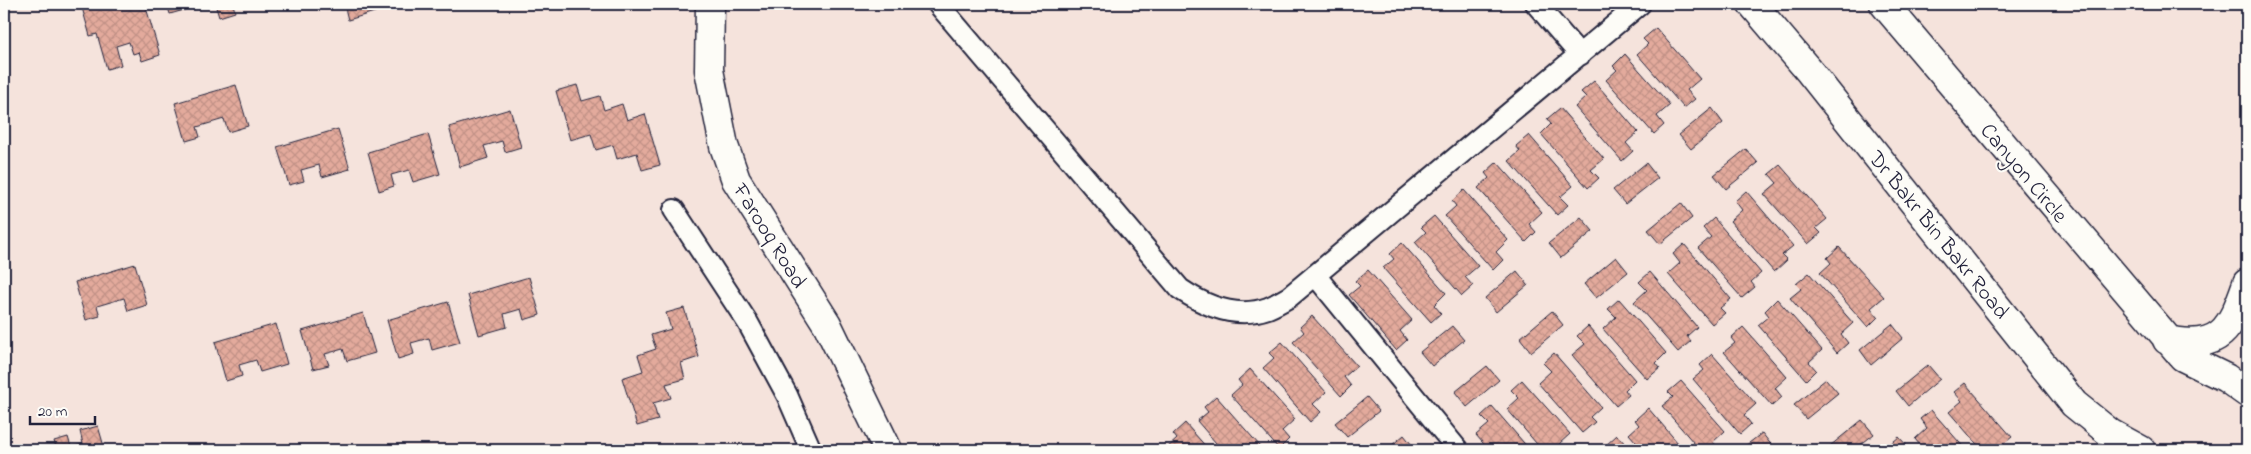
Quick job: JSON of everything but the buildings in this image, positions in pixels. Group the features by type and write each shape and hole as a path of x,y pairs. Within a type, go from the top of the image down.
{"street":[{"name":"Farooq Road","path":"710,4 709,70 724,146 736,180 826,324 888,450"},
{"path":"938,4 1180,289 1200,302 1223,310 1247,312 1268,308 1289,297 1640,4"},
{"path":"1536,4 1580,55"},
{"name":"Dr Bakr Bin Bakr Road","path":"1752,4 1810,72 2074,404 2110,433 2140,450"},
{"name":"Canyon Circle","path":"1884,4 2183,358 2218,374 2247,393"},
{"path":"674,210 748,323 787,396 811,450"},
{"path":"1315,275 1458,450"},
{"path":"2218,374 2247,283"},
{"path":"2167,340 2196,342 2219,337 2236,315"}]}
